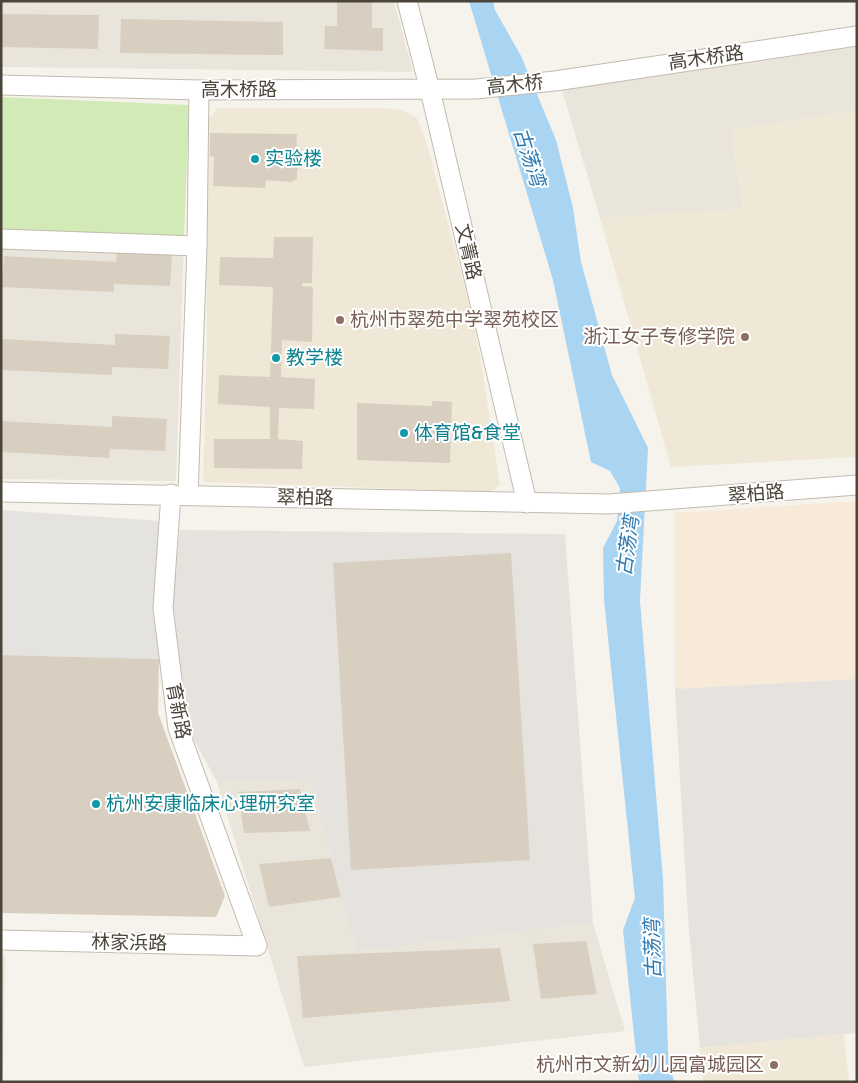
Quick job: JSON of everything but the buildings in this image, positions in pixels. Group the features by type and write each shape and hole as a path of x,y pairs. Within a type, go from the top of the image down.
{"street":[{"name":"文菁路","path":"407,1 430,90 527,503"},
{"name":"高木桥路","path":"555,81 857,36"},
{"name":"高木桥","path":"476,89 555,81"},
{"name":"高木桥路","path":"1,85 199,90 476,89"},
{"name":"育新路","path":"199,90 197,246 179,495 163,608 178,728 257,946"},
{"path":"1,239 197,246"},
{"name":"翠柏路","path":"1,492 608,504 857,486"},
{"name":"林家浜路","path":"1,940 257,946"}],"shaded area":[{"path":"1,1 394,1 413,72 1,67"},
{"path":"857,47 857,111 731,130 743,209 600,218 562,90"},
{"name":"杭州市翠苑中学翠苑校区","path":"218,108 381,108 403,110 417,118 427,144 468,299 480,355 500,485 491,492 203,482 207,340 205,131 209,118"},
{"name":"浙江女子专修学院","path":"857,111 857,457 671,467 600,218 743,209 731,130"},
{"path":"1,230 184,238 176,481 1,479"},
{"path":"857,501 857,679 675,689 674,513"},
{"path":"1,510 161,521 153,600 159,659 1,655"},
{"path":"180,530 565,534 593,923 356,951 310,778 217,782 187,727 172,600"},
{"path":"857,679 857,1033 700,1048 688,919 675,689"},
{"path":"310,777 356,951 593,923 625,1031 304,1067 217,782"},
{"path":"1,956 5,956 3,1082 1,1082"},
{"name":"杭州市文新幼儿园富城园区","path":"844,1034 849,1082 703,1082 700,1048"}],"green space":[{"path":"1,97 189,105 184,238 1,230"}],"water":[{"name":"古荡湾","path":"469,1 493,1 495,10 521,56 556,140 573,208 581,262 612,375 648,448 640,601 663,879 668,1053 674,1082 639,1082 623,930 635,898 604,600 603,548 617,521 620,488 610,471 591,462 553,280"}],"place":[{"name":"实验楼","path":"255,159"},
{"name":"杭州市翠苑中学翠苑校区","path":"340,320"},
{"name":"浙江女子专修学院","path":"745,337"},
{"name":"教学楼","path":"276,358"},
{"name":"体育馆&食堂","path":"404,433"},
{"name":"杭州安康临床心理研究室","path":"96,804"},
{"name":"杭州市文新幼儿园富城园区","path":"774,1065"}]}
